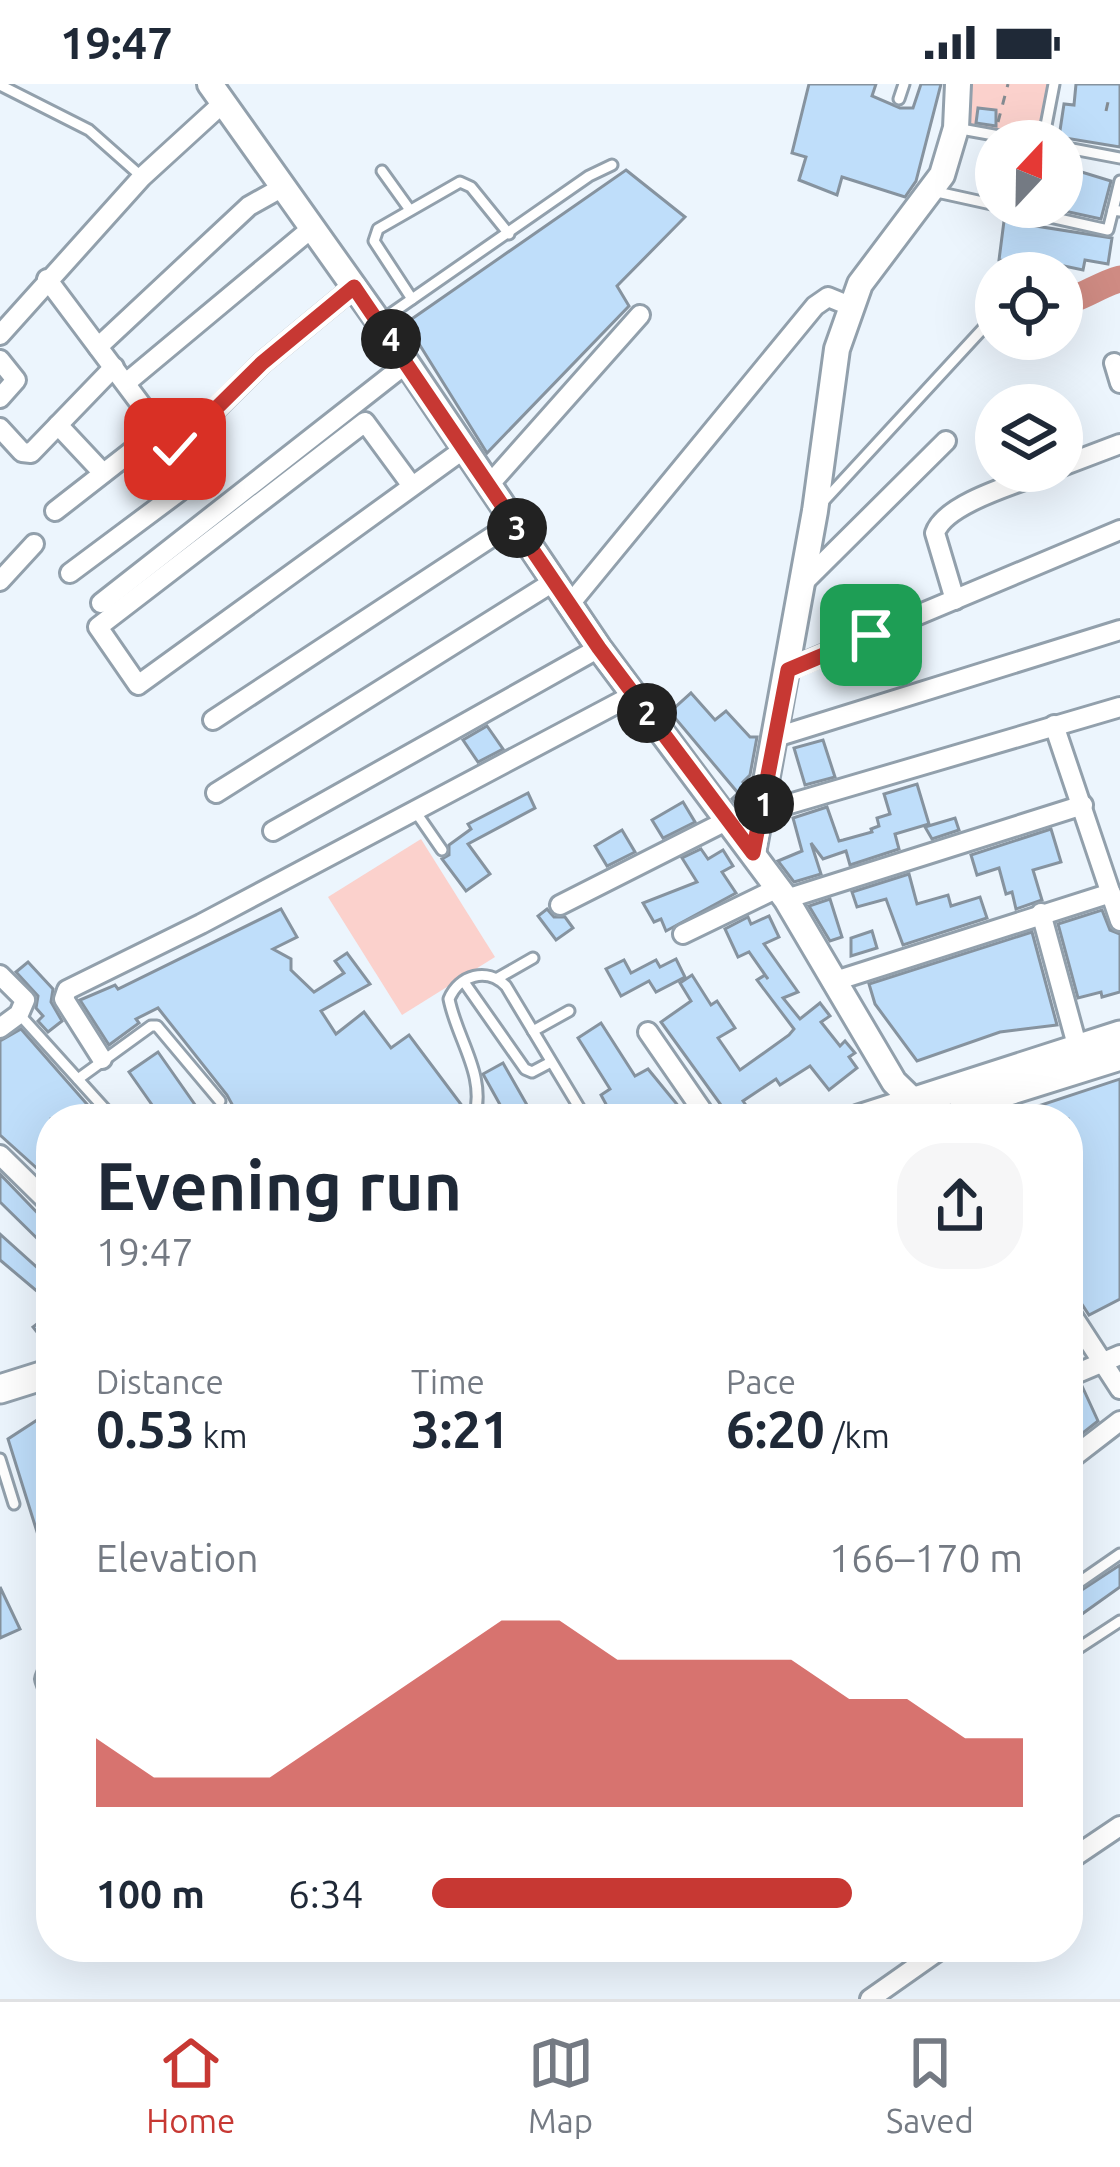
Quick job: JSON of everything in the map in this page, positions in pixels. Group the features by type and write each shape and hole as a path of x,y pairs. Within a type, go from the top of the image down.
{"main road":[{"path":"947,1104 1120,1035"},
{"path":"957,1104 1120,1056"},
{"path":"0,1389 36,1378"},
{"path":"0,1408 36,1397"}],"street":[{"path":"753,853 815,511 830,383 850,306 860,284 932,192 947,163 956,128 958,84"},
{"path":"0,335 217,93 379,322 599,648 782,894 894,1082 914,1104"},
{"path":"98,347 249,206 283,187"},
{"path":"0,428 29,454 120,375 312,228"},
{"path":"47,279 175,449 187,475 180,491 70,573"},
{"path":"175,449 262,363 354,287"},
{"path":"570,604 815,306 828,297 850,306"},
{"path":"489,485 640,315"},
{"path":"0,360 16,377 0,398"},
{"path":"101,603 407,363"},
{"path":"412,486 364,422 98,627 138,685 464,449"},
{"path":"58,425 103,473"},
{"path":"55,511 159,430"},
{"path":"802,583 946,441"},
{"path":"1083,458 1120,444"},
{"path":"955,600 937,526 956,509 998,492"},
{"path":"213,720 513,523"},
{"path":"788,670 1120,530"},
{"path":"0,580 34,544"},
{"path":"216,794 553,582"},
{"path":"776,737 1120,630"},
{"path":"273,831 599,648"},
{"path":"102,1059 64,999 67,990 633,695"},
{"path":"762,812 1120,707"},
{"path":"1054,724 1120,920"},
{"path":"683,934 782,894 1083,806"},
{"path":"560,905 728,820"},
{"path":"832,982 1111,893"},
{"path":"1041,914 1078,1049"},
{"path":"0,974 25,1000 19,1014 0,1028"},
{"path":"647,1032 697,1104"},
{"path":"0,1155 36,1190"},
{"path":"1083,1330 1112,1358 1120,1389"},
{"path":"1083,1371 1112,1358"},
{"path":"1083,1449 1120,1420"},
{"path":"1083,1851 1120,1826"},
{"path":"870,1999 923,1962"}],"lane":[{"path":"899,99 904,84"},
{"path":"1047,120 1054,84"},
{"path":"0,85 89,130 142,177"},
{"path":"956,128 975,131"},
{"path":"1083,151 1120,158"},
{"path":"379,322 589,176 612,165"},
{"path":"382,171 410,210"},
{"path":"1083,224 1108,230 1120,181"},
{"path":"412,299 374,241 378,229 453,184 466,184 509,234"},
{"path":"932,192 975,201"},
{"path":"815,511 975,337"},
{"path":"415,811 442,850"},
{"path":"498,978 533,958"},
{"path":"478,1104 469,1048 449,999 454,988 485,974 498,978 577,1104"},
{"path":"464,982 525,1070 532,1072 551,1062"},
{"path":"533,1031 569,1011"},
{"path":"19,1014 100,1104"},
{"path":"78,1079 157,1025 220,1101"},
{"path":"0,1459 14,1504"},
{"path":"1083,1580 1120,1554"},
{"path":"1083,1645 1120,1621"}],"path":[{"path":"999,120 1008,84"},
{"path":"1106,111 1108,102"}],"shaded area":[{"path":"970,84 1054,84 1047,120 975,120 975,131 968,130"},
{"path":"421,839 495,957 402,1015 328,897"}],"building":[{"path":"809,84 876,84 872,96 900,108 913,108 921,84 941,84 916,181 905,197 842,177 837,195 799,180 806,157 792,153"},
{"path":"1076,84 1120,84 1120,147 1083,141 1083,120 1062,120 1064,104 1074,105"},
{"path":"978,108 996,110 996,120 976,120"},
{"path":"626,170 685,217 617,286 629,306 487,453 406,323"},
{"path":"1083,172 1111,181 1101,219 1083,215"},
{"path":"1003,228 1048,228 1112,238 1108,264 1085,260 1083,270 1083,252 1000,252"},
{"path":"691,693 715,720 726,711 750,737 757,737 750,775 743,782 748,787 743,814 732,799 738,793 670,712"},
{"path":"487,726 503,749 478,762 463,740"},
{"path":"823,740 835,777 805,785 794,748"},
{"path":"917,784 929,824 895,834 899,849 850,865 846,851 823,859 811,843 821,874 794,882 778,861 802,851 793,818 827,807 839,841 843,840 872,832 879,826 877,818 890,814 884,794"},
{"path":"528,793 535,808 468,844 490,874 466,891 442,859 449,855 449,845 471,829 468,824"},
{"path":"683,802 695,822 663,838 652,820"},
{"path":"955,818 959,830 932,839 925,827"},
{"path":"1051,829 1061,862 1033,870 1042,900 1016,909 999,868 977,875 971,855"},
{"path":"622,830 635,852 607,866 595,846"},
{"path":"701,849 708,859 723,850 733,866 722,872 736,893 666,931 661,919 654,922 643,903 697,882 682,858"},
{"path":"909,874 917,904 948,895 951,906 980,897 987,918 903,945 886,899 857,907 852,892"},
{"path":"830,899 842,937 830,941 809,906"},
{"path":"281,909 297,937 273,949 291,959 291,970 314,992 344,973 335,961 347,953 370,984 321,1011 336,1034 364,1012 391,1048 409,1035 461,1104 232,1104 158,1008 136,1019 139,1023 109,1045 80,1000 115,985 118,989"},
{"path":"547,909 554,917 565,917 573,928 556,940 538,916"},
{"path":"1102,910 1110,930 1120,934 1120,992 1078,998 1058,924"},
{"path":"769,916 779,937 764,944 798,992 783,998 800,1019 820,1003 830,1016 821,1022 840,1046 845,1041 855,1053 849,1057 857,1068 829,1090 810,1066 780,1085 776,1079 743,1101 745,1104 720,1104 661,1022 691,1001 680,983 692,975 711,1005 717,1001 735,1028 718,1038 740,1070 789,1035 794,1029 757,980 765,975 768,979 749,952 738,957 725,929 748,917 751,924"},
{"path":"872,931 877,948 851,956 851,938"},
{"path":"1032,932 1057,1025 1000,1032 917,1061 875,1004 869,984"},
{"path":"676,959 685,977 656,992 649,981 621,996 606,969 624,960 631,973 656,960 660,967"},
{"path":"28,962 53,989 51,1002 62,1021 48,1032 38,1021 43,1016 36,1008 38,996 16,972"},
{"path":"601,1023 635,1076 648,1069 677,1104 606,1104 601,1095 610,1089 578,1038"},
{"path":"21,1029 87,1104 36,1104 36,1167 0,1135 0,1041"},
{"path":"158,1052 194,1104 151,1104 129,1072"},
{"path":"503,1063 526,1104 500,1104 483,1074"},
{"path":"1120,1079 1120,1299 1089,1315 1083,1306 1083,1104 1044,1104"},
{"path":"0,1174 36,1211 36,1237 0,1202"},
{"path":"0,1234 36,1266 36,1290 0,1260"},
{"path":"1083,1388 1098,1421 1083,1433"},
{"path":"36,1421 36,1529 8,1439"},
{"path":"1120,1565 1120,1587 1083,1613 1083,1589"},
{"path":"0,1587 20,1629 0,1638"}],"waterway":[{"path":"1083,294 1120,279"}],"route":[{"path":"175,449 262,363 354,287 599,648 753,853 788,670 871,635"}]}
